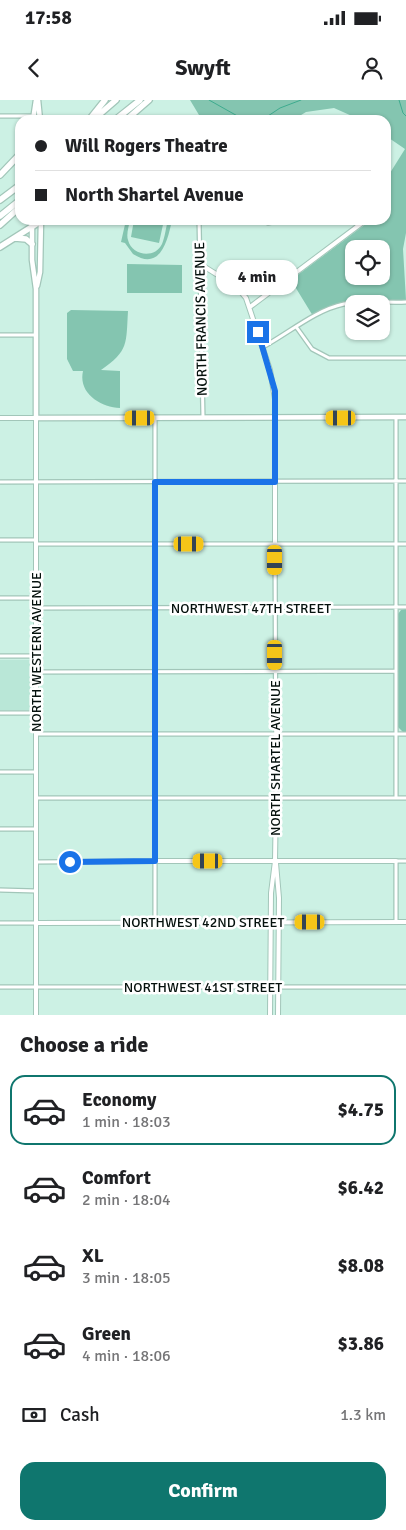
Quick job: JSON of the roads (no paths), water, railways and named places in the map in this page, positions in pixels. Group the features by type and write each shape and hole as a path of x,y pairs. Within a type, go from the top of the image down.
{"highway":[{"path":"92,115 105,100"},
{"path":"99,115 116,100"},
{"path":"121,115 140,100"},
{"path":"132,115 149,100"},
{"path":"0,174 15,159"},
{"path":"0,201 15,189"},
{"path":"0,216 15,204"},
{"path":"0,225 15,212"},
{"path":"0,247 35,225"},
{"path":"13,238 26,239 32,244"}],"main road":[{"path":"34,115 37,100"},
{"path":"37,100 39,115"},
{"name":"NORTH WESTERN AVENUE","path":"36,289 40,272 41,225"},
{"name":"NORTH WESTERN AVENUE","path":"32,227 36,289 36,418"},
{"path":"36,418 406,417"}],"street":[{"path":"0,116 15,117"},
{"name":"NORTH FRANCIS AVENUE","path":"199,225 203,418"},
{"path":"250,307 358,226"},
{"name":"NORTH SHARTEL AVENUE","path":"200,264 237,287 250,307 274,386 276,799 275,861 271,922 270,1015"},
{"path":"263,347 323,311 346,304 406,302"},
{"path":"297,328 312,349 330,358 406,358"},
{"path":"0,335 36,335"},
{"path":"0,418 36,418"},
{"name":"NORTH WESTERN AVENUE","path":"36,418 36,1015"},
{"path":"155,418 155,922"},
{"path":"396,418 396,798"},
{"path":"0,482 406,481"},
{"path":"0,540 155,544 406,544"},
{"path":"0,598 36,598"},
{"name":"NORTHWEST 47TH STREET","path":"36,608 406,607"},
{"path":"0,656 36,656"},
{"path":"36,672 396,671"},
{"path":"0,713 36,713"},
{"path":"36,734 406,734"},
{"path":"0,772 36,772"},
{"path":"36,798 406,798"},
{"path":"0,829 36,829"},
{"name":"NORTH SHARTEL AVENUE","path":"275,861 279,891 278,1015"},
{"path":"36,862 406,862"},
{"path":"396,862 396,922"},
{"path":"0,890 36,891"},
{"name":"NORTHWEST 42ND STREET","path":"0,922 406,922"},
{"name":"NORTHWEST 41ST STREET","path":"0,987 406,987"}],"waterway":[{"path":"209,100 236,115"},
{"path":"270,115 280,108 301,100"},
{"path":"399,100 403,113 406,116"}]}
